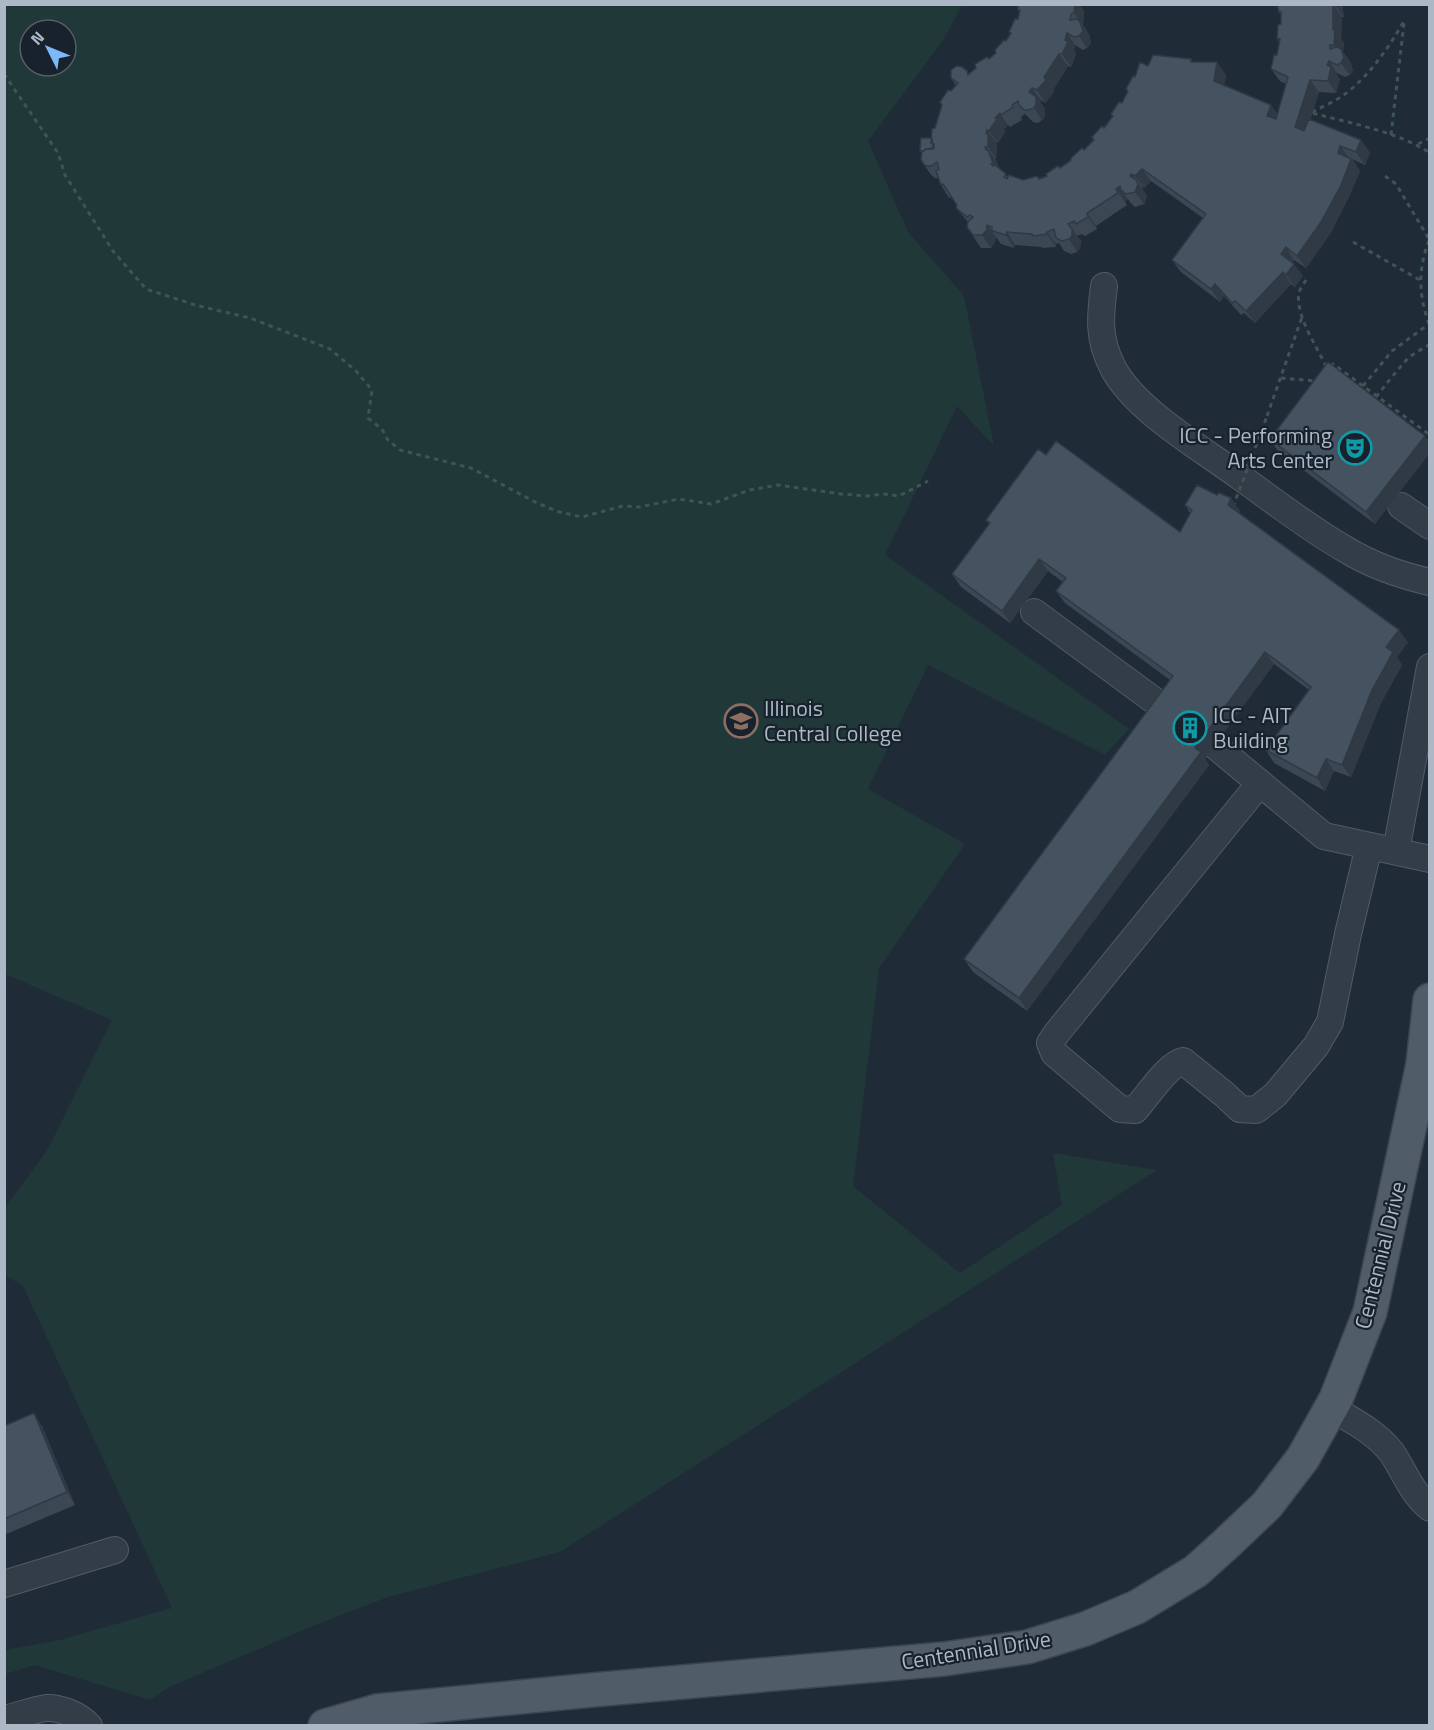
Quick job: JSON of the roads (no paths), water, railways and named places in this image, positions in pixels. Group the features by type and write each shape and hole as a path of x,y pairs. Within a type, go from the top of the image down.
{"main road":[{"name":"Centennial Drive","path":"325,1725 377,1711 944,1659 1027,1647 1085,1629 1137,1607 1196,1571 1266,1505 1303,1458 1336,1400 1370,1312 1426,1065 1430,1000"}],"street":[{"path":"1104,286 1100,324 1106,351 1113,368 1127,389 1149,410 1273,501 1344,549 1403,576 1430,582"},
{"path":"1401,506 1430,526"},
{"path":"1034,612 1167,710"},
{"path":"1396,851 1430,667"},
{"path":"1214,746 1324,836 1430,859"},
{"path":"1260,783 1050,1043 1054,1053 1120,1109 1135,1110 1170,1069 1184,1061 1240,1109 1256,1110 1275,1095 1316,1046 1330,1022 1369,846"},
{"path":"1331,1408 1368,1430 1384,1444 1419,1498 1430,1508"},
{"path":"4,1584 115,1550"},
{"path":"4,1719 47,1708 69,1713 89,1725"}],"place":[{"name":"ICC - Performing Arts Center","path":"1355,448"},
{"name":"Illinois Central College","path":"741,721"},
{"name":"ICC - AIT Building","path":"1190,728"}]}
